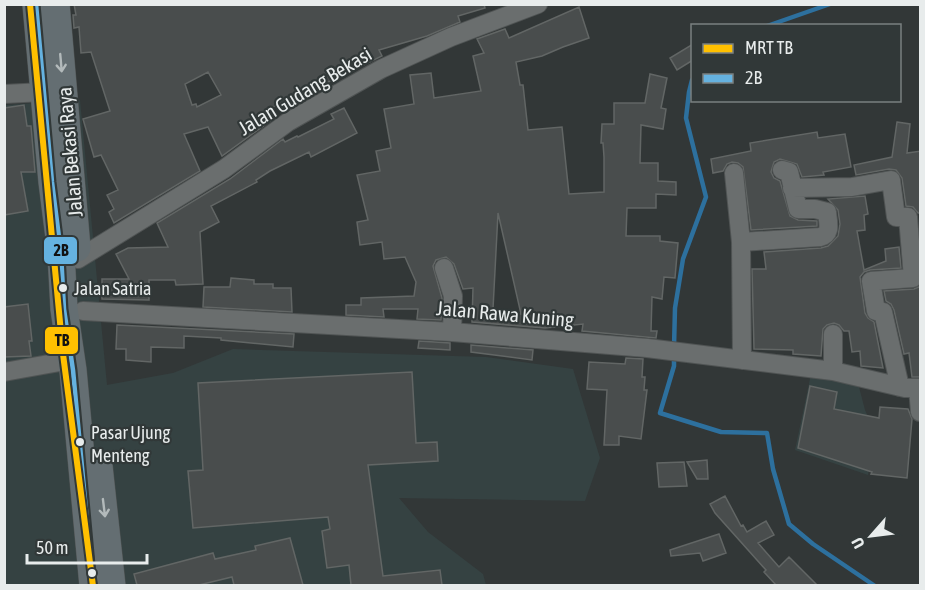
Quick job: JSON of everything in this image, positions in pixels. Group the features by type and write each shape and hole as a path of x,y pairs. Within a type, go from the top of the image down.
{"highway":[{"name":"Jalan Bekasi Raya","path":"36,4 61,253 64,309 93,585"},
{"name":"Jalan Bekasi Raya","path":"56,4 83,311 112,585"}],"street":[{"name":"Jalan Gudang Bekasi","path":"78,259 224,169 288,123 373,74 451,37 538,4"},
{"path":"4,94 44,92"},
{"path":"741,242 826,236 829,226 827,212 798,209 789,172 782,170"},
{"path":"734,173 741,242 742,360"},
{"path":"792,188 852,188 891,180 896,217 908,217 913,278 871,281 876,310 883,312 921,412"},
{"path":"444,268 453,296 452,332"},
{"name":"Jalan Rawa Kuning","path":"83,311 452,332 647,348 833,371 913,388"},
{"path":"833,334 833,371"},
{"path":"4,372 71,360"}],"shaded area":[{"path":"80,100 107,385 173,373 233,349 486,357 573,369 600,458 585,501 399,498 428,532 483,574 486,585 5,586 5,105"},
{"path":"811,374 858,383 865,410 874,430 868,475 795,450"}],"building":[{"path":"74,4 484,4 485,8 458,16 460,22 427,36 379,50 382,56 316,88 317,92 312,95 304,99 301,93 267,110 273,119 222,156 208,127 184,134 200,171 114,223 109,212 114,209 107,195 118,190 101,155 94,157 83,119 110,111 91,52 81,53 79,27 74,28 73,15 76,15","holes":["208,72 221,95 197,107 196,104 192,105 185,84"]},
{"path":"579,7 589,38 542,56 516,62 520,85 523,85 528,130 562,127 569,194 604,192 602,124 614,124 614,103 645,103 650,74 667,78 661,108 666,109 663,129 641,125 640,163 658,163 658,181 676,182 676,195 656,194 656,208 627,208 626,236 660,236 660,241 678,243 675,278 664,277 662,299 652,297 651,331 657,331 656,338 582,331 583,324 545,328 472,322 473,288 463,289 454,264 446,257 436,260 433,266 442,298 441,320 417,319 418,309 383,309 384,317 346,315 346,305 361,305 361,298 414,296 416,282 405,257 384,259 382,242 360,245 357,222 368,220 357,175 380,171 376,151 391,148 384,109 414,104 410,75 431,73 434,98 481,91 473,56 484,53 477,39 505,29 509,38","holes":["498,213 521,314 493,309"]},
{"path":"691,45 691,61 677,70 670,58"},
{"path":"24,105 27,126 31,126 35,172 21,172 28,211 4,215 4,108"},
{"path":"344,108 357,133 311,157 309,152 270,171 256,180 257,182 211,206 219,222 200,232 203,284 176,285 175,280 149,280 149,300 102,299 102,279 129,279 116,254 128,248 168,247 157,223 230,179 283,139 285,142 298,137 334,119 331,114"},
{"path":"897,122 910,124 907,153 921,151 921,213 913,207 906,206 902,178 896,170 889,169 856,175 854,165 892,157"},
{"path":"817,132 818,138 845,134 851,167 823,172 824,175 802,177 797,164 780,159 774,162 771,172 774,178 780,181 790,216 798,220 817,221 817,226 751,230 743,167 732,162 727,164 723,171 713,173 711,159 751,151 750,143"},
{"path":"865,196 868,214 864,215 865,230 857,231 864,270 886,261 885,249 899,247 901,268 870,270 864,272 860,277 865,313 874,322 883,368 861,366 860,351 852,352 849,331 844,331 834,323 823,329 821,356 793,354 793,350 754,349 752,269 766,269 764,252 828,246 838,236 840,224 838,210 828,199"},
{"path":"231,278 254,280 254,284 273,284 273,288 291,288 292,312 203,307 204,287 230,287"},
{"path":"921,286 921,377 912,377 909,353 904,354 894,310 886,301 884,291 914,289"},
{"path":"28,304 32,341 29,341 31,356 4,357 4,307"},
{"path":"117,325 294,334 293,347 184,336 184,348 151,347 151,362 126,360 126,349 116,349"},
{"path":"419,341 450,343 450,350 418,348"},
{"path":"471,345 533,350 532,360 471,352"},
{"path":"626,358 643,359 642,377 645,377 644,390 647,390 641,439 619,436 619,445 604,445 607,390 587,389 589,362 625,364"},
{"path":"412,372 416,443 437,442 438,461 368,465 383,576 440,570 442,585 351,585 349,565 327,568 322,531 330,529 328,517 193,528 188,471 203,470 198,383"},
{"path":"810,386 837,392 834,409 879,418 880,407 908,409 912,419 907,478 871,474 872,472 798,448"},
{"path":"707,460 708,479 697,479 687,462"},
{"path":"684,462 687,486 659,487 657,463"},
{"path":"725,496 741,526 743,525 747,532 766,521 774,535 758,543 779,567 789,557 817,585 776,585 764,572 766,570 715,513 710,504"},
{"path":"719,534 726,553 703,561 700,553 671,556 670,550"},
{"path":"290,538 303,585 234,585 232,577 199,585 137,585 134,574 213,553 215,559 256,550 255,546"}],"waterway":[{"path":"773,24 830,4"},
{"path":"674,347 675,308 683,259 706,197 686,118 691,84"},
{"path":"674,355 674,366 660,413 721,432 767,433 773,469 789,524 813,544 875,586"}],"metro line":[{"name":"TB","path":"30,4 63,354 93,586"}],"transit line":[{"name":"2B","path":"36,4 52,182 61,253 64,309 73,370 93,586"}],"place":[{"name":"Jalan Satria","path":"63,288"},
{"name":"Pasar Ujung Menteng","path":"80,442"}]}
